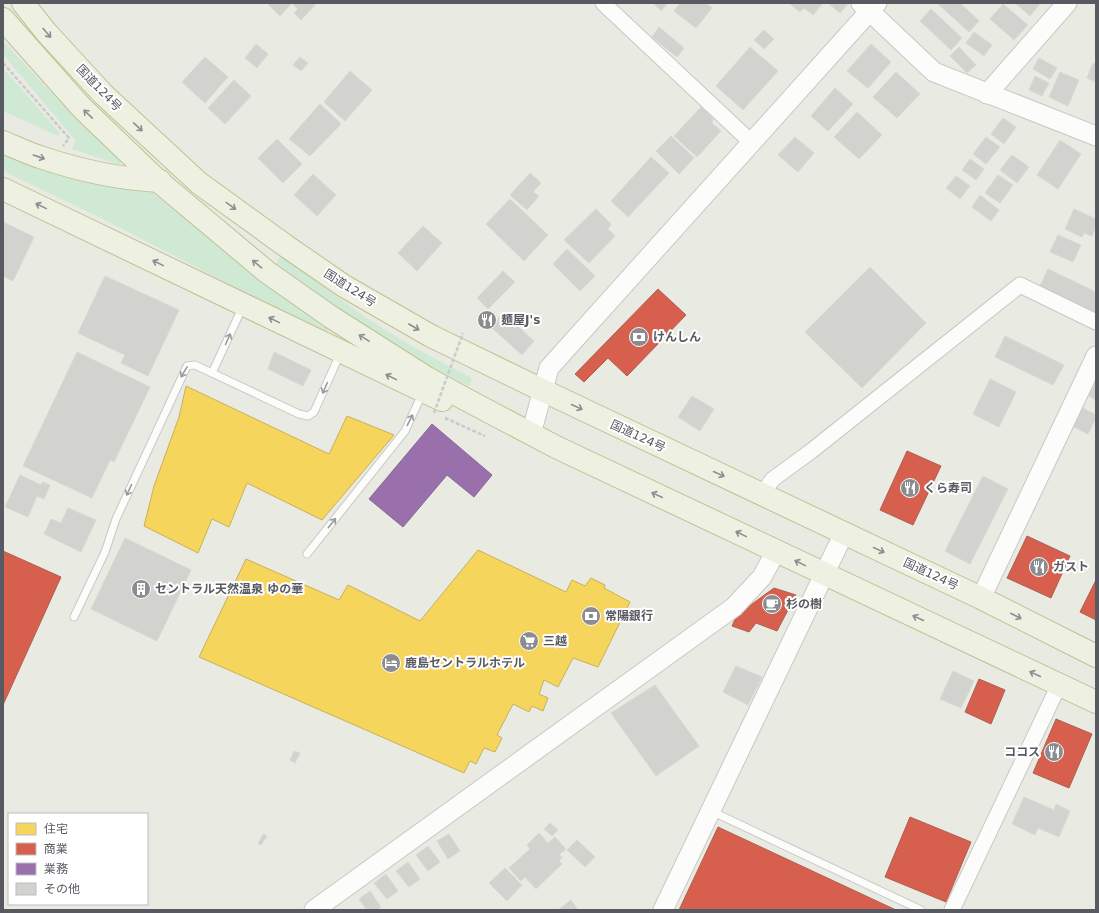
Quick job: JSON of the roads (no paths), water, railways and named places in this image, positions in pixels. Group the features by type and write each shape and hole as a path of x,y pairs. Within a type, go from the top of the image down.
{"highway":[{"name":"国道124号","path":"23,3 46,32 103,94 199,183 344,286 431,336 981,598 1096,656"},
{"name":"国道124号","path":"3,19 82,108 156,180 267,272 425,385 482,418 531,434 1096,702"},
{"path":"3,142 39,157 82,168 121,176 199,183"},
{"name":"国道124号","path":"3,189 341,352 425,385"}],"street":[{"path":"604,3 751,142"},
{"path":"987,94 1068,3"},
{"path":"531,434 548,368 751,142 869,6 934,72 1096,136"},
{"path":"763,495 773,479 810,452 1020,285 1096,322"},
{"path":"981,598 1096,356"},
{"path":"663,910 844,533"},
{"path":"314,910 734,607 762,577 776,551"},
{"path":"952,910 1059,685"}],"lane":[{"path":"212,373 243,305"},
{"path":"74,617 105,552 116,518 184,369 187,366 195,365 300,414 308,416 314,412 341,352"},
{"path":"307,554 404,431 425,385"},
{"path":"711,811 921,910"}],"place":[{"name":"麺屋J's","path":"487,320"},
{"name":"けんしん","path":"639,337"},
{"name":"くら寿司","path":"910,488"},
{"name":"ガスト","path":"1039,567"},
{"name":"セントラル天然温泉 ゆの華","path":"141,589"},
{"name":"杉の樹","path":"772,604"},
{"name":"常陽銀行","path":"591,616"},
{"name":"三越","path":"529,641"},
{"name":"鹿島セントラルホテル","path":"391,663"},
{"name":"ココス","path":"1054,752"}]}
